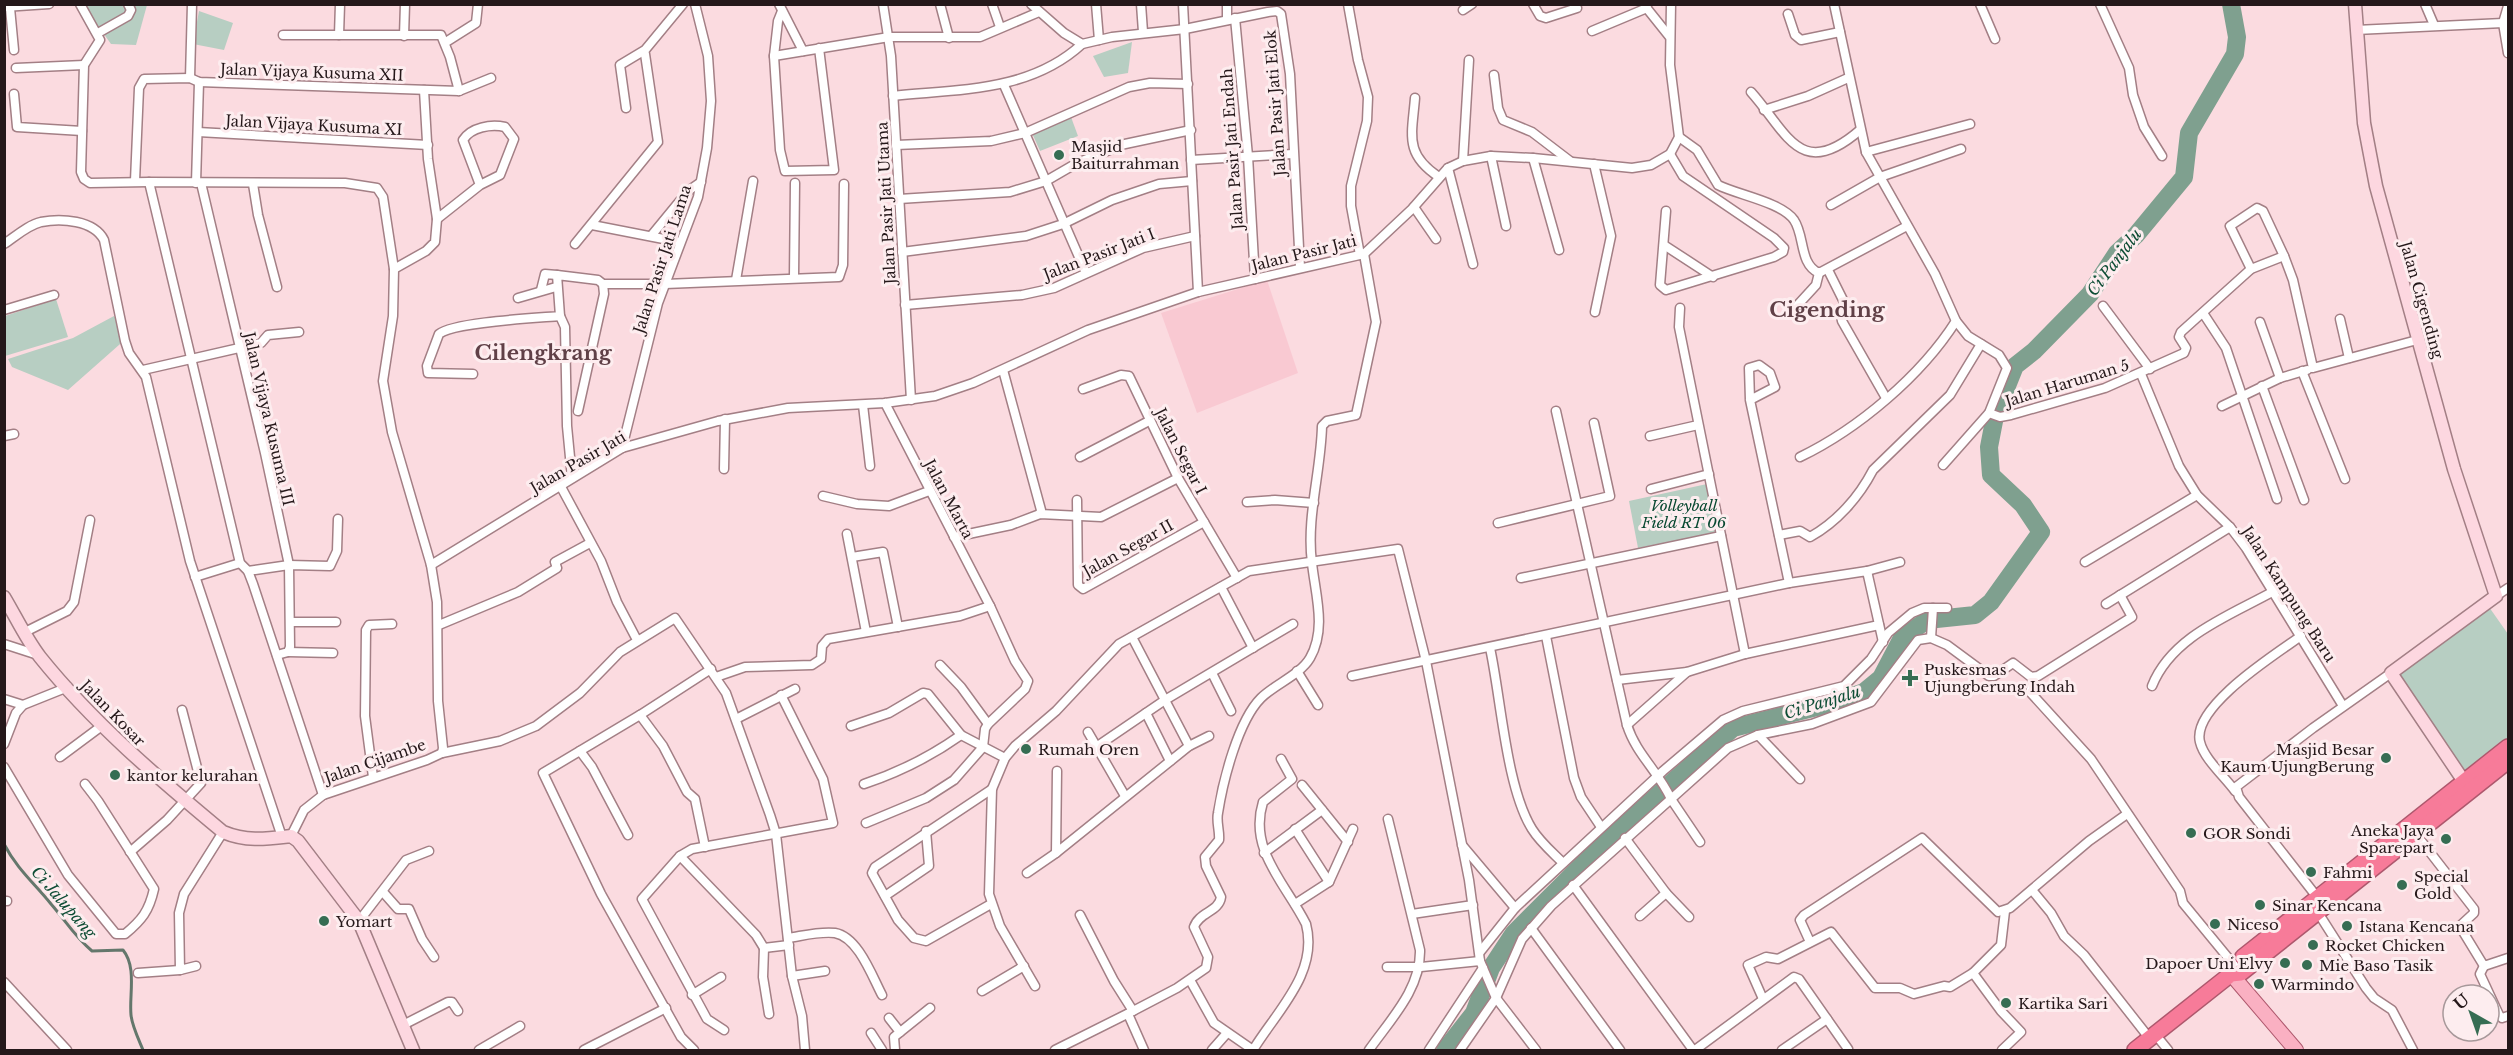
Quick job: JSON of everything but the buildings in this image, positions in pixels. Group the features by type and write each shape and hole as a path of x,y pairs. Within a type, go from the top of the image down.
{"highway":[{"path":"2317,904 2415,833 2508,747"},
{"path":"2135,1050 2233,969 2241,973 2317,904 2467,785 2508,761"}],"main road":[{"path":"2233,969 2296,1050"}],"street":[{"path":"14,50 7,8 49,4"},
{"path":"80,4 98,33 99,44 84,65 81,172 84,179 90,183 135,181 253,184 258,215 277,287"},
{"path":"98,33 128,16 131,10 128,4"},
{"path":"190,78 192,4"},
{"path":"339,35 340,4"},
{"path":"404,36 405,4"},
{"path":"446,42 476,23 478,4"},
{"path":"626,108 620,65 636,58 645,50 683,4"},
{"name":"Jalan Pasir Jati Lama","path":"622,448 665,284 679,242 698,197 701,182 711,101 708,56 694,4"},
{"name":"Jalan Pasir Jati Utama","path":"884,4 893,96 911,400"},
{"path":"940,4 949,38"},
{"path":"992,4 1000,27"},
{"path":"893,96 1004,85 1035,74 1067,58 1082,44 1031,4"},
{"path":"1096,4 1099,40"},
{"path":"1141,4 1143,32"},
{"path":"1183,4 1198,292"},
{"name":"Jalan Pasir Jati Endah","path":"1227,4 1231,19 1248,156 1255,279"},
{"path":"1055,1050 1190,980 1206,968 1209,962 1195,931 1195,924 1220,902 1220,892 1206,866 1205,857 1219,840 1217,816 1242,727 1255,705 1272,688 1310,659 1317,639 1319,607 1311,561 1322,426 1327,421 1356,415 1376,322 1351,206 1351,186 1367,121 1368,97 1358,60 1348,4"},
{"path":"1463,10 1472,4"},
{"path":"1533,4 1540,16 1546,18 1577,8"},
{"path":"1666,211 1660,285 1666,290 1713,277 1783,252 1784,248 1774,238 1683,176 1670,154 1679,137 1674,108 1669,36 1671,4"},
{"path":"1834,4 1848,78 1866,153 1935,274 1956,321 1968,336 1999,355 2007,368 1993,415 1943,465"},
{"path":"1980,4 1995,39"},
{"path":"2100,4 2129,68 2133,95 2144,127 2162,156"},
{"name":"Jalan Cigending","path":"2355,4 2364,123 2376,186 2454,469 2496,596"},
{"path":"2425,4 2434,25"},
{"path":"1592,31 1646,6 1669,36"},
{"path":"2508,6 2503,23 2508,53"},
{"path":"781,8 774,56 783,170 831,172 834,168 819,48"},
{"path":"781,8 803,51"},
{"name":"Jalan Pasir Jati Elok","path":"1082,44 1143,32 1185,29 1268,8 1277,11 1282,17 1290,74 1300,267"},
{"path":"774,56 889,38 980,37 1039,12"},
{"path":"1788,15 1795,35 1801,40 1839,32"},
{"path":"2356,30 2503,23"},
{"path":"283,35 441,35 446,42 459,91 491,78"},
{"path":"575,244 658,141 645,54"},
{"path":"1464,160 1468,60"},
{"path":"16,68 84,65"},
{"path":"1494,75 1498,108 1503,120 1532,132 1570,161"},
{"path":"135,181 141,82 149,78 190,78 199,82"},
{"path":"1764,110 1808,96 1848,78"},
{"name":"Jalan Vijaya Kusuma XII","path":"199,82 459,91"},
{"name":"Jalan Vijaya Kusuma III","path":"199,82 199,183 265,453 289,565 291,622 288,652"},
{"path":"896,145 991,141 1025,133 1129,87 1150,83 1188,84"},
{"path":"1004,85 1086,273"},
{"path":"394,269 426,251 435,242 437,219 424,90"},
{"path":"1751,92 1789,140 1814,153 1833,148 1860,130"},
{"path":"14,94 17,127 82,130"},
{"path":"1415,98 1412,142 1420,163 1439,177"},
{"path":"1866,153 1970,124"},
{"path":"437,219 480,185 500,175 506,165 514,139 505,128 494,126 474,130 463,140 480,185"},
{"path":"899,199 1010,192 1046,181 1077,163 1125,144 1191,130"},
{"name":"Jalan Vijaya Kusuma XI","path":"198,132 428,145"},
{"path":"1679,137 1697,150 1718,185 1749,194 1790,215 1796,222 1806,261 1813,271 1819,273 1828,270 1907,226"},
{"path":"1832,205 1880,177 1960,149"},
{"path":"1191,160 1293,154"},
{"name":"Jalan Pasir Jati","path":"431,565 622,448 725,419 789,408 863,405 935,396 1003,370 1089,330 1198,292 1300,267 1362,255 1414,207 1448,168 1464,160 1491,156 1533,158 1632,168 1651,165 1670,154"},
{"path":"1491,156 1506,226"},
{"path":"1533,158 1559,250"},
{"path":"1594,164 1611,236 1595,312"},
{"path":"1448,168 1473,264"},
{"path":"736,279 753,181"},
{"path":"902,252 1026,236 1063,224 1112,200 1159,184 1192,181"},
{"path":"149,182 240,563 248,572 323,795"},
{"path":"651,236 688,191 701,182"},
{"name":"Jalan Cijambe","path":"253,184 345,183 377,188 383,196 394,269 393,316 384,365 386,403 431,565 439,625 442,753 323,795 304,810 287,836"},
{"path":"794,278 795,183"},
{"path":"541,290 545,274 598,280 603,284 665,284 736,279 839,277 843,265 844,184"},
{"path":"1414,207 1436,238"},
{"path":"2251,269 2230,226 2257,208 2263,211 2293,280 2313,368"},
{"path":"4,244 40,222 88,224 97,228 104,240 125,341 129,353 143,370 195,578 287,836 359,921 413,1050"},
{"path":"592,225 631,235 651,236 679,242"},
{"name":"Jalan Pasir Jati I","path":"905,305 1022,294 1054,288 1143,249 1195,237"},
{"path":"1664,245 1713,277"},
{"path":"2277,498 2226,348 2203,313 2251,269 2284,256"},
{"path":"1828,270 1844,302 1842,321 1886,398"},
{"path":"1794,309 1816,285 1819,273"},
{"path":"557,275 556,287 560,316 565,327 567,426 572,478"},
{"path":"578,411 604,294 603,284"},
{"path":"518,298 556,287"},
{"path":"4,310 54,295"},
{"path":"2103,306 2150,369"},
{"path":"1680,308 1680,327 1698,425 1745,654"},
{"name":"Jalan Haruman 5","path":"1993,415 2105,388 2141,374 2184,353 2186,348 2179,335 2203,313"},
{"path":"472,374 428,373 427,366 437,337 442,332 560,316"},
{"path":"2340,319 2349,358"},
{"path":"1800,457 1852,429 1942,342 1956,321"},
{"path":"2260,322 2280,378"},
{"path":"143,370 191,357 264,342 268,335 299,332"},
{"path":"2222,406 2280,378 2417,340"},
{"path":"1779,535 1800,531 1810,537 1845,509 1865,486 1873,470 1950,395 1981,344"},
{"path":"1003,370 1041,510 1040,514"},
{"path":"2302,371 2345,479"},
{"name":"Jalan Kampung Baru","path":"2141,374 2179,465 2197,495 2230,528 2274,591 2343,706"},
{"name":"Jalan Segar I","path":"1083,389 1121,375 1129,376 1178,478 1238,578"},
{"path":"2262,386 2304,500"},
{"path":"1750,400 1789,583"},
{"name":"Jalan Marta","path":"885,403 990,606 1015,661 1028,681 1025,689 988,724"},
{"path":"863,405 870,466"},
{"path":"1556,411 1627,725 1639,752 1700,842"},
{"path":"724,469 725,419"},
{"path":"1080,457 1149,421"},
{"path":"1498,523 1610,496 1594,423"},
{"path":"1650,436 1698,425"},
{"path":"4,436 14,434"},
{"path":"1651,489 1709,474"},
{"path":"954,537 1011,525 1040,514 1101,517 1178,478"},
{"path":"560,485 637,640"},
{"path":"823,496 857,504 889,506 929,491"},
{"path":"2085,562 2197,495"},
{"name":"Jalan Segar II","path":"1077,500 1078,585 1083,589 1204,522"},
{"path":"1247,502 1275,500 1314,503"},
{"path":"248,572 289,565 330,566 337,552 338,519"},
{"path":"25,632 67,611 75,602 90,520"},
{"path":"2106,604 2230,528"},
{"path":"847,534 866,632"},
{"path":"1521,578 1592,565 1721,536"},
{"path":"439,625 518,592 557,568 555,562 565,555 590,543"},
{"path":"1035,986 991,904 992,789 1005,758 1014,746 1056,711 1119,644 1249,571 1398,549 1426,661 1462,844 1482,964 1496,998 1536,1050"},
{"path":"852,557 883,552 898,627"},
{"path":"1352,676 1606,624 1789,583 1867,571 1900,562"},
{"path":"195,578 240,563"},
{"path":"1867,571 1883,642"},
{"path":"1221,587 1253,648"},
{"path":"2237,788 2343,706 2508,588"},
{"path":"2152,686 2159,669 2179,646 2274,591"},
{"path":"2120,595 2132,617 2035,677 2030,692 2091,759 2180,891 2183,903 2233,969"},
{"name":"Jalan Kosar","path":"4,597 39,656 133,756 185,800 223,832 239,838 256,840 287,836"},
{"path":"694,1050 681,1037 601,894 543,773 713,673 744,667 819,661 822,646 828,639 866,632 870,634 960,616 990,606"},
{"path":"1429,1050 1515,908 1601,827 1658,780 1723,720 1743,711 1844,686 1857,676 1888,633 1912,613 1924,608 1932,612 1947,608"},
{"path":"1931,634 1932,612"},
{"path":"442,753 500,741 536,726 580,693 608,663 637,640 675,618 726,693 776,834 792,976 802,1016 805,1050"},
{"path":"291,622 336,622"},
{"path":"373,777 365,717 366,630 369,625 392,624"},
{"path":"1096,747 1166,700 1293,624"},
{"path":"1617,680 1687,672 1745,654 1879,625"},
{"path":"1931,634 1989,676 1994,676 2013,663 2035,677"},
{"path":"1460,1050 1496,998 1522,939 1531,928 1573,885 1670,796 1728,748 1758,735 1812,724 1870,702 1918,640 1931,634"},
{"path":"1546,636 1574,778 1581,797 1601,827"},
{"path":"2301,636 2238,682 2207,714 2200,732 2200,744 2237,788 2317,904 2370,993 2392,1010 2413,1050"},
{"path":"1132,637 1189,746"},
{"path":"4,644 39,656"},
{"path":"1490,648 1513,776 1525,813 1538,837 1563,863"},
{"path":"277,655 288,652 333,654"},
{"path":"866,823 926,798 954,780 983,747 985,729 988,724 961,687 939,665"},
{"path":"1297,671 1318,705"},
{"path":"1627,725 1687,672"},
{"path":"1212,673 1232,711"},
{"path":"2391,673 2467,785"},
{"path":"4,744 16,713 23,705 68,687"},
{"path":"736,719 795,689"},
{"path":"851,726 889,713 923,693 928,694 944,710 961,735 1005,758"},
{"path":"724,1030 707,1019 642,899 680,856 692,849 831,825 833,821 823,779 781,696"},
{"path":"4,699 23,705"},
{"path":"130,852 199,787 201,778 182,710"},
{"path":"1146,713 1170,761"},
{"path":"640,715 656,734 687,792 695,799 705,847"},
{"path":"60,757 103,725"},
{"path":"1088,732 1125,796"},
{"path":"864,784 906,769 930,757 961,735"},
{"path":"1758,735 1800,779"},
{"path":"1027,873 1081,836 1125,796 1189,746 1209,736"},
{"path":"580,751 592,767 628,835"},
{"path":"1190,980 1207,1012 1227,1033 1253,1050 1295,989 1307,955 1309,935 1295,904 1264,853 1259,838 1262,805 1293,777 1281,759"},
{"path":"4,767 68,875 116,934 120,935 144,918 150,907 154,889 85,784"},
{"path":"1056,854 1057,771"},
{"path":"1302,785 1348,842"},
{"path":"991,904 926,941 914,938 892,912 872,873 875,867 926,831 992,789"},
{"path":"1264,853 1322,810"},
{"path":"1810,942 1800,920 1804,915 1922,838 1998,912 2005,911 2089,841 2127,814"},
{"path":"1369,1050 1416,982 1420,967 1420,950 1388,819"},
{"path":"1295,829 1329,882"},
{"path":"1295,904 1329,882 1353,829"},
{"path":"885,896 929,866 926,831"},
{"path":"180,970 179,913 184,894 223,832"},
{"path":"2415,833 2474,909 2474,913 2461,925 2484,966"},
{"path":"1625,838 1666,893 1689,917"},
{"path":"1462,844 1515,908"},
{"path":"359,921 409,858 429,851"},
{"path":"680,856 756,935 764,948"},
{"path":"1573,885 1694,1050 1794,977 1799,979 1848,1049 1846,1050"},
{"path":"2032,890 2051,913 2064,936 2084,955 2152,1036 2168,1050"},
{"path":"383,892 398,909 409,909 422,939 434,957"},
{"path":"1640,916 1666,893"},
{"path":"1412,914 1473,905"},
{"path":"1763,999 1748,965 1766,957 1778,958 1831,932 1875,988 1900,988 1914,994 1944,986 1950,987 1973,973 2001,945 2005,911"},
{"path":"1080,915 1131,1012 1144,1050"},
{"path":"1531,928 1620,1050"},
{"path":"764,948 832,933 843,935 852,943 882,994"},
{"path":"764,948 763,977 769,1014"},
{"path":"2508,958 2484,966 2480,974 2499,1015 2502,1018 2508,1016"},
{"path":"1387,967 1482,964"},
{"path":"138,973 180,970 196,966"},
{"path":"982,991 1024,966"},
{"path":"792,976 825,971"},
{"path":"1973,973 2001,1011 2021,1032 2002,1050"},
{"path":"692,995 721,977"},
{"path":"4,982 67,1050"},
{"path":"403,1025 448,1002 458,1011"},
{"path":"584,1050 666,1008"},
{"path":"895,1050 892,1041 930,1008"},
{"path":"889,1018 900,1032"},
{"path":"1782,1050 1827,1019"},
{"path":"479,1050 520,1026"},
{"path":"871,1033 882,1050"},
{"path":"1212,1050 1227,1033"}],"shaded area":[{"path":"1267,280 1298,373 1197,413 1161,313"}],"green space":[{"path":"83,5 147,5 136,45 111,44"},
{"path":"199,11 233,23 224,50 193,44"},
{"path":"1132,42 1128,73 1104,77 1093,56"},
{"path":"1071,117 1078,136 1040,151 1032,133"},
{"path":"56,299 68,337 5,356 5,316"},
{"path":"114,316 128,337 68,390 12,367 8,359 73,338"},
{"name":"Volleyball Field RT 06","path":"1707,484 1715,533 1638,548 1629,501"},
{"path":"2489,607 2508,634 2508,741 2467,773 2401,683 2400,672"}],"waterway":[{"name":"Ci Panjalu","path":"1445,1050 1474,1013 1491,968 1514,933 1604,843 1733,728 1833,703 1864,692 1881,678 1902,638 1927,620 1975,615 1991,602 2041,532 2023,505 1991,475 1989,447 1995,416 2015,366 2034,351 2090,294 2117,253 2136,235 2184,177 2189,133 2235,54 2237,37 2231,4"},
{"name":"Ci Jalupang","path":"4,844 20,868 86,946 92,951 123,950 130,965 132,1019 143,1050"}],"place":[{"name":"Masjid Baiturrahman","path":"1059,155"},
{"name":"Puskesmas Ujungberung Indah","path":"1910,678"},
{"name":"Rumah Oren","path":"1026,749"},
{"name":"Masjid Besar Kaum UjungBerung","path":"2386,758"},
{"name":"kantor kelurahan","path":"115,775"},
{"name":"GOR Sondi","path":"2191,833"},
{"name":"Aneka Jaya Sparepart","path":"2446,839"},
{"name":"Fahmi","path":"2311,872"},
{"name":"Special Gold","path":"2402,885"},
{"name":"Sinar Kencana","path":"2260,905"},
{"name":"Yomart","path":"324,921"},
{"name":"Niceso","path":"2215,924"},
{"name":"Istana Kencana","path":"2347,926"},
{"name":"Rocket Chicken","path":"2313,945"},
{"name":"Dapoer Uni Elvy","path":"2285,963"},
{"name":"Mie Baso Tasik","path":"2307,965"},
{"name":"Warmindo","path":"2259,984"},
{"name":"Kartika Sari","path":"2006,1003"}],"district":[{"name":"Cigending","path":"1827,310"},
{"name":"Cilengkrang","path":"543,353"}]}
